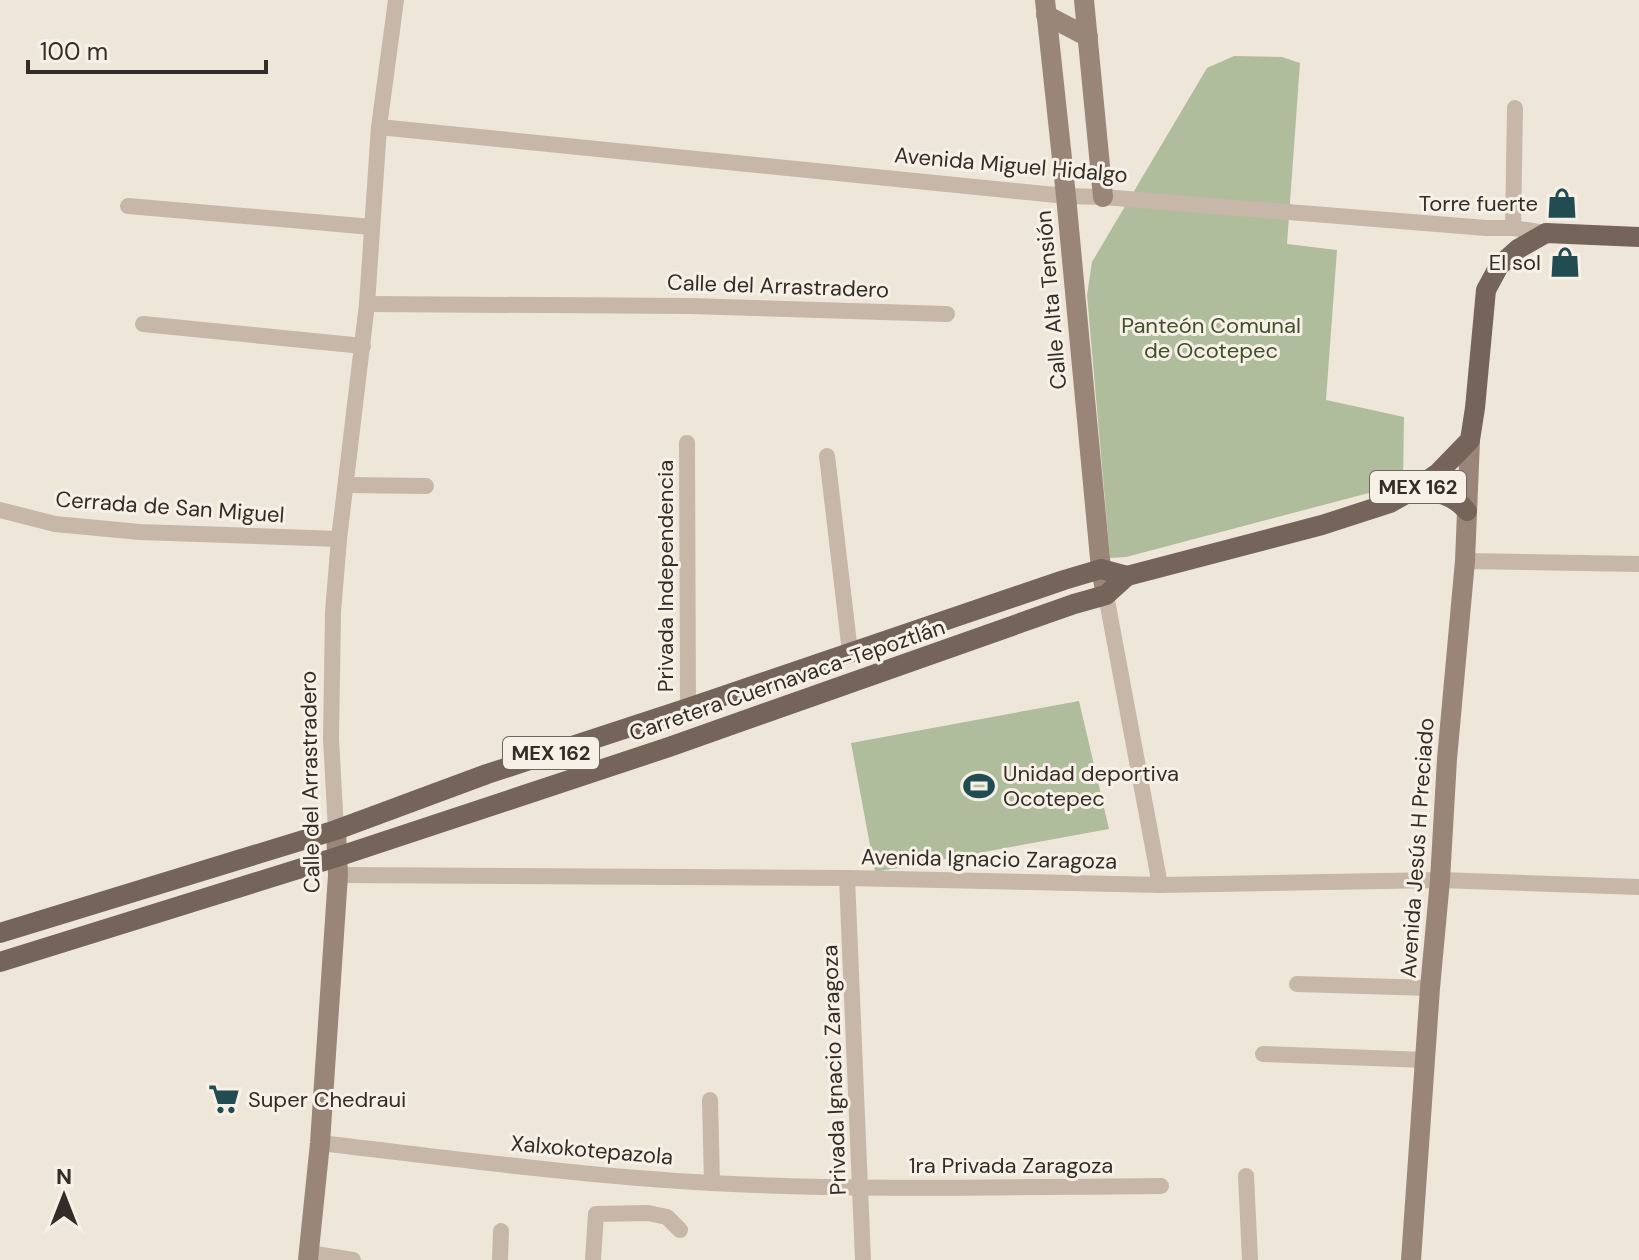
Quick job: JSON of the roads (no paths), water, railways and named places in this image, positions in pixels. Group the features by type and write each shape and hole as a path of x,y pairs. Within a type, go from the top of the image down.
{"main road":[{"name":"Avenida Miguel Hidalgo","path":"1546,233 1639,237"},
{"name":"MEX 162","path":"1470,440 1486,290 1499,266 1518,249 1546,233"},
{"name":"Carretera Cuernavaca-Tepoztlán","path":"0,962 338,866 1106,595 1127,576 1322,525 1390,503 1438,473 1470,440"},
{"path":"1415,489 1448,495 1467,511"},
{"name":"Carretera Cuernavaca-Tepoztlán","path":"0,933 336,830 487,774 1064,580 1101,569 1127,576"}],"street":[{"name":"Calle del Arrastradero","path":"309,1257 320,1143 338,866 331,739 333,612 367,304 379,127 396,0"},
{"path":"1084,0 1103,197"},
{"path":"1046,7 1088,37"},
{"name":"Calle Alta Tensión","path":"1046,7 1106,595"},
{"path":"1513,228 1515,108"},
{"name":"Avenida Miguel Hidalgo","path":"379,127 1066,196 1513,228 1546,233"},
{"path":"128,206 372,227"},
{"name":"Calle del Arrastradero","path":"367,304 690,306 947,314"},
{"path":"143,324 363,346"},
{"name":"Avenida Jesús H Preciado","path":"1411,1260 1447,759 1465,561 1470,440"},
{"name":"Privada Independencia","path":"687,443 688,708"},
{"path":"827,456 850,652"},
{"path":"347,485 426,486"},
{"name":"Cerrada de San Miguel","path":"0,510 55,524 140,532 339,539"},
{"path":"1465,561 1639,564"},
{"path":"1106,595 1160,885"},
{"name":"Avenida Ignacio Zaragoza","path":"338,866 1160,885 1440,880 1639,887"},
{"name":"Privada Ignacio Zaragoza","path":"847,878 863,1260"},
{"path":"1297,984 1430,988"},
{"path":"1263,1054 1426,1060"},
{"path":"710,1100 712,1183"},
{"name":"Xalxokotepazola","path":"320,1143 712,1183 861,1187"},
{"path":"1246,1176 1250,1260"},
{"name":"1ra Privada Zaragoza","path":"861,1187 1161,1186"},
{"path":"593,1260 596,1214 648,1213 667,1217 680,1230"},
{"path":"500,1260 501,1231"},
{"path":"309,1257 353,1260"}],"place":[{"name":"Torre fuerte","path":"1562,203"},
{"name":"El sol","path":"1565,262"},
{"name":"Unidad deportiva Ocotepec","path":"979,786"},
{"name":"Super Chedraui","path":"224,1099"}],"park label":[{"name":"Panteón Comunal de Ocotepec","path":"1211,338"}]}
